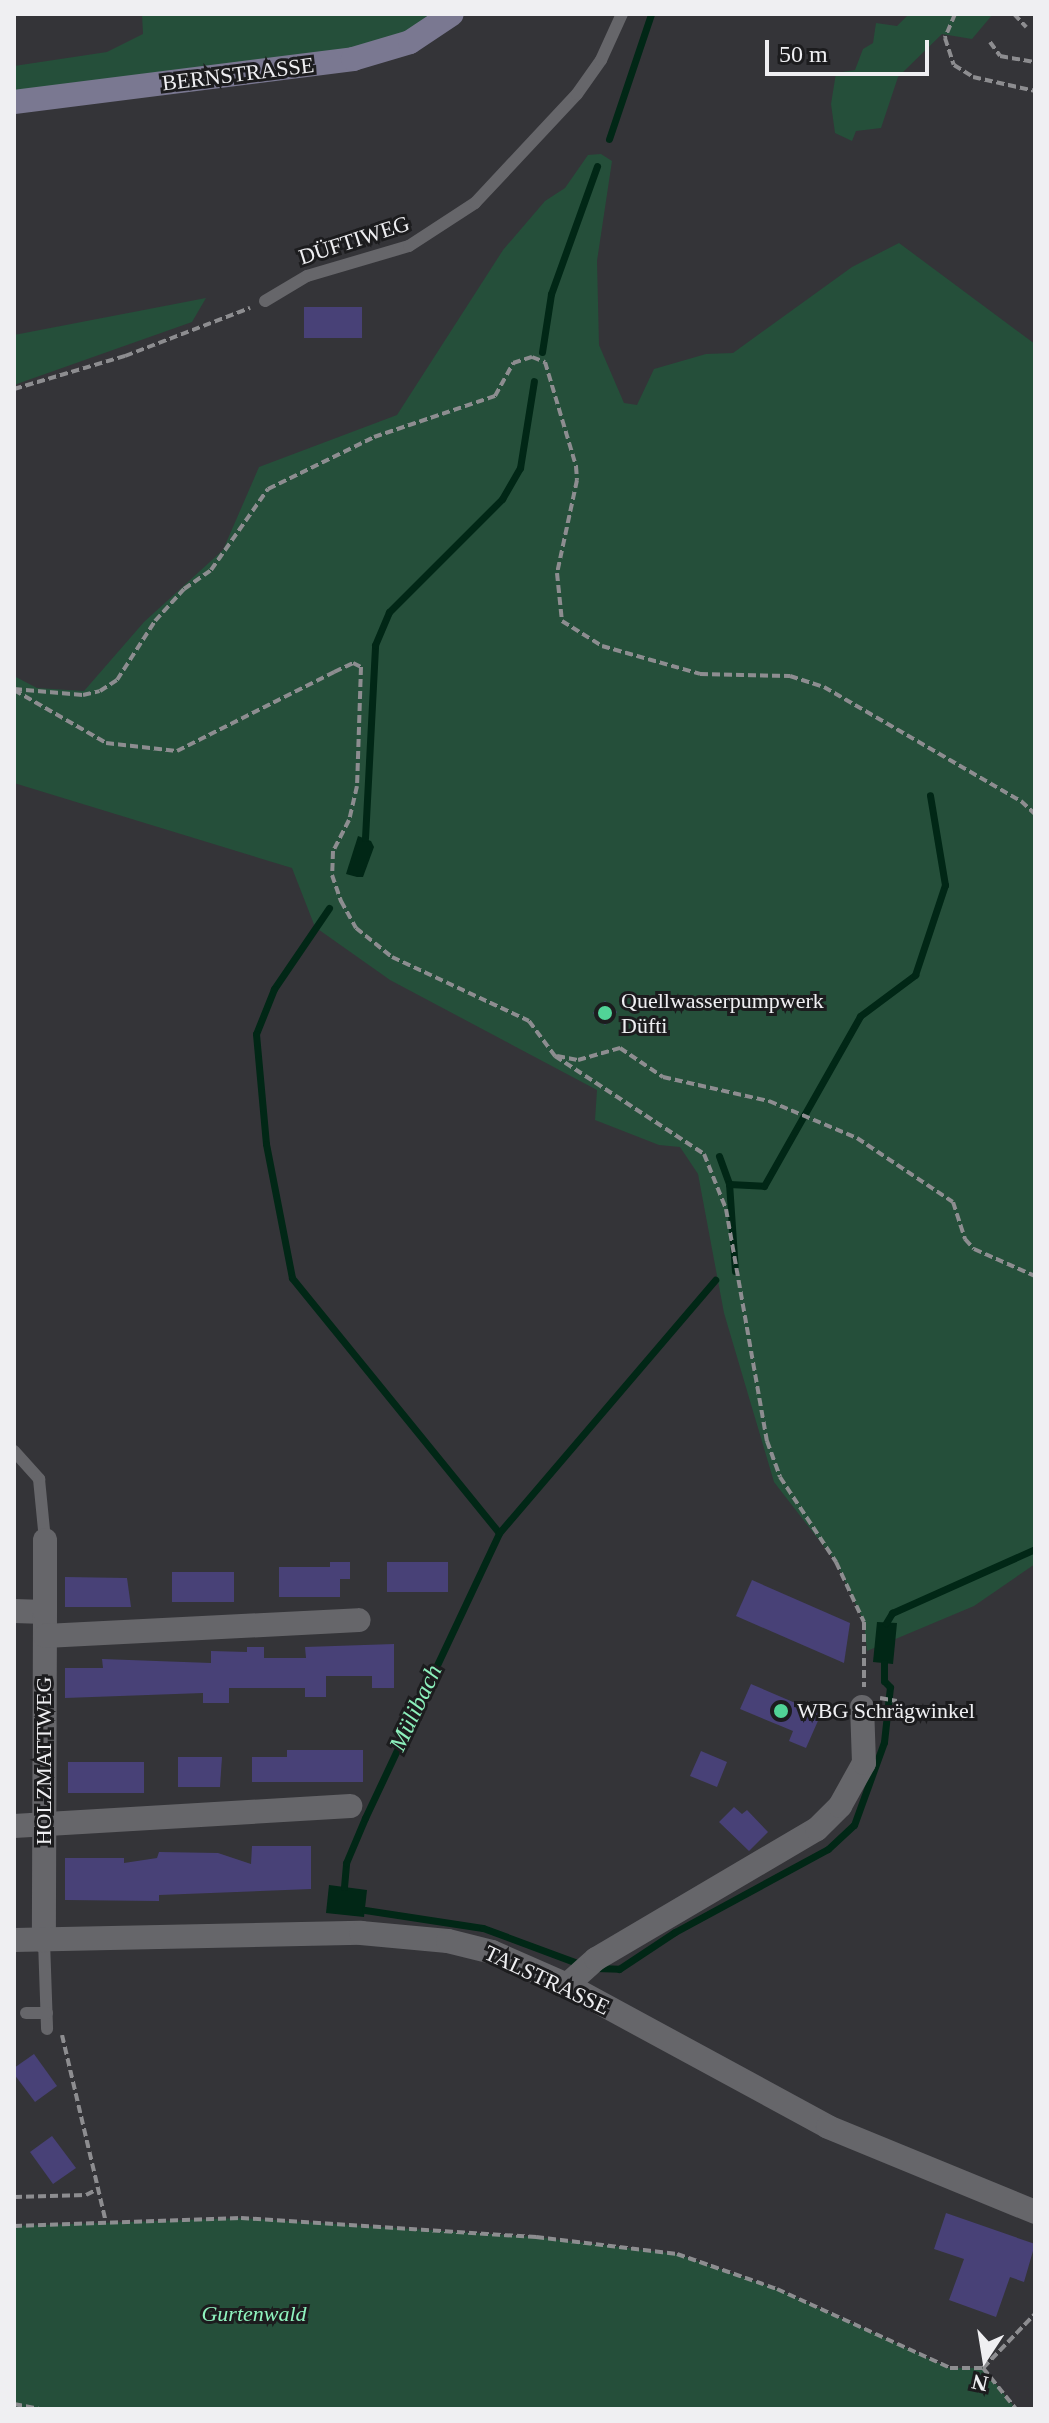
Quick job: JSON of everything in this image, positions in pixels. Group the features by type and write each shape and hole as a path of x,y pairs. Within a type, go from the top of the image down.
{"street":[{"name":"BERNSTRASSE","path":"14,102 353,59 410,42 452,14"},
{"name":"HOLZMATTWEG","path":"44,1941 45,1540"},
{"path":"14,1611 45,1624 359,1620"},
{"path":"581,1972 817,1829 840,1806 864,1763 871,1702"},
{"path":"14,1826 350,1806"},
{"name":"TALSTRASSE","path":"14,1940 408,1936 581,1972 828,2127 1035,2212"}],"lane":[{"name":"DÜFTIWEG","path":"265,301 307,276 409,246 475,203 577,94 601,60 622,14"},
{"path":"14,1451 39,1479 45,1540"},
{"path":"44,1941 47,2029"},
{"path":"26,2013 47,2013"}],"path":[{"path":"955,14 945,38 954,65 973,77 1035,91"},
{"path":"1014,14 1026,27"},
{"path":"990,42 1000,56 1035,62"},
{"path":"14,389 189,334 265,301"},
{"path":"14,689 83,695 108,686 155,621 211,570 243,532 268,489 374,437 495,396 513,363 532,357 545,362 571,435 577,480 557,573 562,621 602,646 700,674 790,676 824,687 1021,801 1035,814"},
{"path":"14,689 106,743 177,751 353,663 361,667 357,786 349,820 333,851 332,875 341,901 356,928 392,957 529,1021 555,1056 634,1111 692,1143 714,1176 726,1209 767,1441 780,1477 836,1562 864,1622 871,1702 897,1701"},
{"path":"555,1056 578,1060 620,1048 663,1077 769,1101 857,1138 953,1202 965,1239 974,1249 1035,1276"},
{"path":"47,2029 61,2032 105,2219"},
{"path":"14,2197 86,2195 98,2189"},
{"path":"14,2226 105,2219 241,2218 536,2237 677,2254 777,2289 950,2368 983,2368 1035,2314"},
{"path":"983,2368 1016,2409"},
{"path":"14,2404 39,2409"}],"green space":[{"path":"142,14 430,14 414,28 358,49 14,93 14,66 107,52 143,34"},
{"path":"909,14 993,14 972,39 942,34 898,77 881,128 856,131 852,141 835,133 831,104 836,73 855,70 863,49 873,43 876,23 897,26"},
{"path":"601,154 612,161 597,261 599,345 624,403 637,405 654,369 706,354 733,353 852,267 899,243 1035,344 1035,1564 974,1606 867,1651 864,1622 836,1562 774,1482 724,1313 698,1174 680,1147 659,1145 595,1120 597,1090 390,980 315,927 292,868 14,783 14,676 37,688 84,691 144,622 223,550 259,467 397,415 503,250 545,201 565,188 588,155"},
{"path":"206,298 192,322 14,385 14,335"},
{"name":"Gurtenwald","path":"241,2218 536,2237 677,2254 777,2289 950,2368 983,2368 1016,2409 14,2409 14,2226"}],"shaded area":[{"path":"358,836 371,841 374,847 363,877 346,874"},
{"path":"877,1622 897,1623 893,1664 873,1662"},
{"path":"329,1885 367,1890 364,1917 326,1913"}],"building":[{"path":"304,307 362,307 362,338 304,338"},
{"name":"Quellwasserpumpwerk Düfti","path":"605,1001 617,1012 605,1025 593,1013"},
{"path":"330,1562 350,1562 350,1579 340,1579 340,1597 279,1597 279,1567 330,1567"},
{"path":"387,1562 448,1562 448,1592 387,1592"},
{"path":"172,1572 234,1572 234,1602 172,1602"},
{"path":"65,1577 127,1578 131,1607 65,1607"},
{"path":"752,1580 850,1623 844,1663 736,1616"},
{"path":"394,1644 394,1688 372,1688 372,1676 326,1676 326,1697 305,1697 305,1688 229,1688 229,1703 203,1703 203,1693 65,1698 65,1668 103,1668 102,1659 211,1663 211,1651 247,1652 247,1647 264,1647 264,1658 306,1658 305,1647"},
{"name":"WBG Schrägwinkel","path":"751,1684 821,1714 806,1748 789,1741 793,1731 740,1709"},
{"path":"287,1750 363,1750 363,1782 252,1782 252,1757 287,1757"},
{"path":"701,1751 727,1762 717,1787 690,1776"},
{"path":"178,1757 222,1757 220,1787 178,1787"},
{"path":"68,1762 144,1762 144,1793 68,1793"},
{"path":"734,1807 742,1814 747,1810 768,1832 749,1851 719,1822"},
{"path":"252,1846 311,1846 311,1889 159,1895 159,1901 65,1900 65,1858 124,1858 124,1863 157,1858 159,1852 218,1853 251,1864"},
{"path":"34,2054 57,2086 35,2102 14,2074 14,2068"},
{"path":"52,2136 76,2168 53,2184 30,2152"},
{"path":"946,2213 1035,2244 1024,2282 1010,2277 996,2317 949,2300 964,2259 934,2249"}],"waterway":[{"path":"609,139 651,14"},
{"path":"542,352 551,294 597,166"},
{"path":"365,838 375,645 389,612 502,499 520,468 534,381"},
{"path":"735,1271 729,1184 764,1186 860,1016 915,975 945,885 930,795"},
{"path":"329,908 274,989 256,1034 266,1144 292,1278 499,1533"},
{"path":"719,1156 729,1184"},
{"name":"Mülibach","path":"344,1887 346,1863 365,1818 499,1533 715,1280"},
{"path":"886,1623 892,1613 1035,1549"},
{"path":"596,1968 619,1969 675,1932 828,1849 854,1825 884,1742 890,1687 884,1681 884,1663"},
{"path":"365,1910 483,1928 580,1964"}],"place":[{"name":"Quellwasserpumpwerk Düfti","path":"605,1013"},
{"name":"WBG Schrägwinkel","path":"781,1711"}]}
